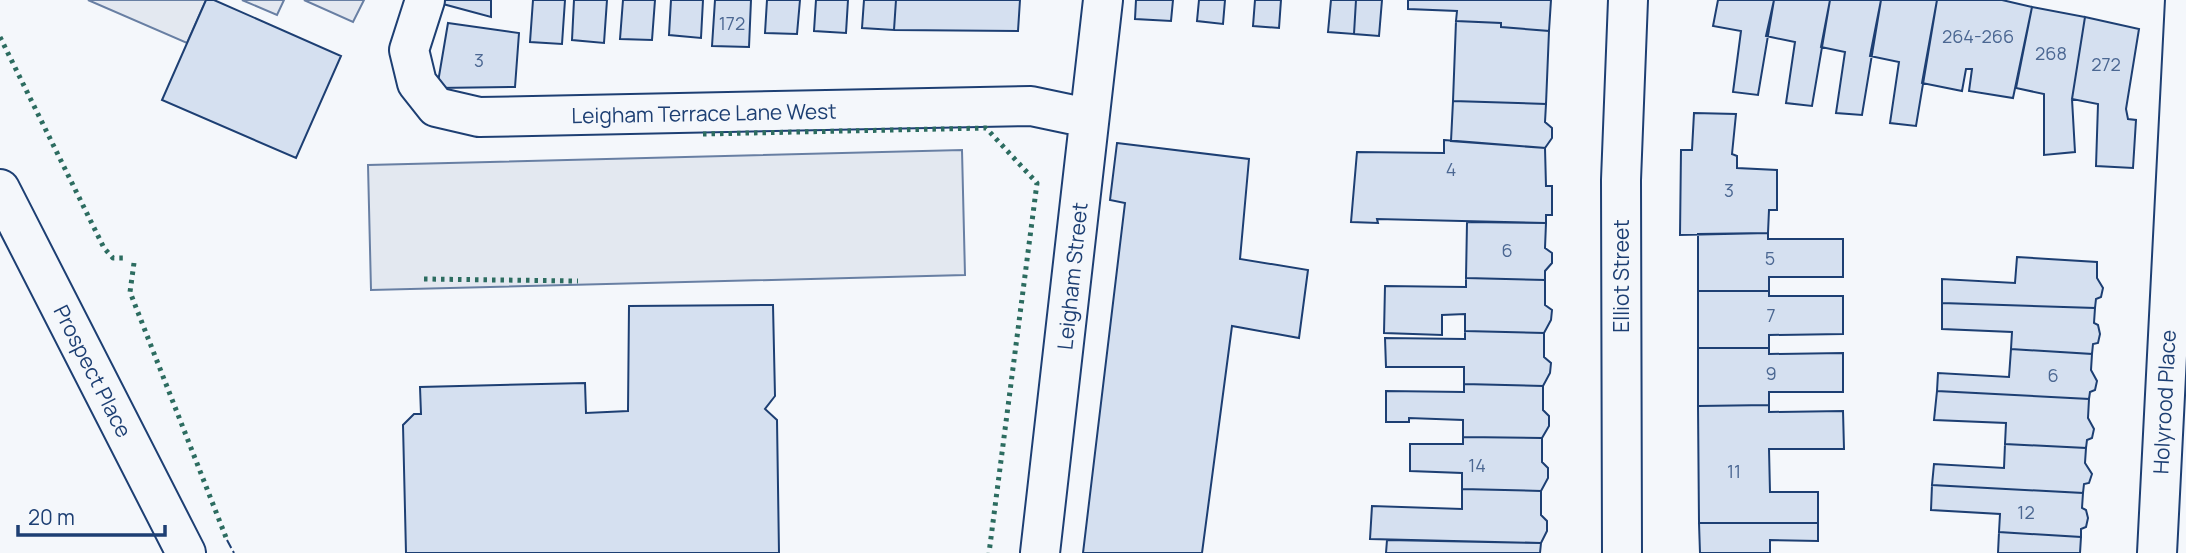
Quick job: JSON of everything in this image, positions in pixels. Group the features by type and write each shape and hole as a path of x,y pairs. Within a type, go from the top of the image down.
{"street":[{"name":"Leigham Terrace Lane West","path":"425,0 410,50 417,83 436,107 479,117 1031,106 1088,118"},
{"name":"Leigham Street","path":"1040,553 1103,0"},
{"name":"Elliot Street","path":"1622,553 1621,180 1628,0"},
{"name":"Holyrood Place","path":"2157,553 2185,0"},
{"name":"Prospect Place","path":"0,189 186,553"}],"shaded area":[{"path":"88,0 206,0 187,43"},
{"path":"242,0 284,0 277,15"},
{"path":"304,0 364,0 353,22"},
{"path":"962,150 965,275 371,290 368,165"}],"building":[{"path":"206,0 214,0 341,56 296,158 162,100"},
{"path":"445,0 491,0 491,17 443,4"},
{"path":"533,0 565,0 562,44 530,42"},
{"path":"574,0 607,0 604,43 572,40"},
{"path":"623,0 655,0 652,40 620,39"},
{"path":"671,0 703,0 701,38 669,35"},
{"path":"715,0 751,0 749,47 712,46"},
{"path":"767,0 800,0 797,34 765,33"},
{"path":"816,0 848,0 846,33 814,31"},
{"path":"864,0 896,0 894,30 862,28"},
{"path":"896,0 1020,0 1018,31 894,30"},
{"path":"1136,0 1173,0 1171,21 1135,19"},
{"path":"1199,0 1225,0 1223,24 1197,21"},
{"path":"1255,0 1281,0 1279,28 1253,26"},
{"path":"1331,0 1356,0 1354,34 1328,32"},
{"path":"1356,0 1382,0 1379,36 1354,34"},
{"path":"1408,0 1551,0 1549,31 1501,27 1501,23 1456,21 1457,11 1408,9"},
{"path":"1718,0 1774,0 1758,95 1733,92 1741,31 1713,26"},
{"path":"1774,0 1830,0 1812,106 1786,103 1795,42 1766,36"},
{"path":"1830,0 1881,0 1862,115 1836,113 1845,52 1821,47"},
{"path":"1881,0 1937,0 1916,126 1890,123 1899,62 1870,56"},
{"path":"1937,0 2002,0 2032,7 2013,98 1969,91 1972,69 1966,69 1962,91 1922,83"},
{"path":"2032,7 2085,17 2072,99 2075,152 2044,155 2044,94 2016,88"},
{"path":"2085,17 2139,29 2126,109 2128,119 2136,120 2133,168 2096,166 2098,104 2072,99"},
{"path":"1456,21 1501,23 1501,27 1549,31 1546,104 1453,101"},
{"path":"448,23 519,33 515,87 437,88"},
{"path":"1453,101 1546,104 1545,122 1552,128 1552,138 1545,148 1451,141"},
{"path":"1694,113 1736,114 1732,154 1737,156 1737,168 1777,170 1777,210 1769,210 1768,233 1680,235 1681,150 1692,150"},
{"path":"1444,140 1545,148 1546,186 1552,186 1552,215 1546,215 1546,223 1377,219 1378,223 1351,222 1357,152 1444,153"},
{"path":"1117,143 1249,159 1240,259 1308,270 1299,338 1232,326 1202,553 1083,553 1125,203 1110,200"},
{"path":"1467,222 1546,223 1545,248 1552,253 1552,263 1545,271 1545,280 1466,278"},
{"path":"1768,233 1768,239 1843,239 1843,277 1769,277 1769,291 1698,291 1698,234"},
{"path":"2017,257 2097,262 2097,278 2103,288 2101,297 2096,299 2095,308 1942,303 1942,279 2015,283"},
{"path":"1466,278 1545,280 1545,305 1552,310 1551,320 1544,333 1465,331 1465,314 1442,315 1442,335 1384,333 1385,286 1466,287"},
{"path":"1698,291 1769,291 1769,296 1843,296 1843,334 1769,335 1769,348 1698,348"},
{"path":"1942,303 2095,308 2094,323 2098,325 2100,334 2098,343 2093,344 2092,354 2011,349 2012,332 1942,329"},
{"path":"773,305 775,396 765,409 777,420 779,553 406,553 403,425 414,414 421,414 420,387 585,383 586,413 628,411 629,306"},
{"path":"1465,331 1544,333 1544,357 1551,363 1550,373 1543,386 1464,384 1464,367 1386,367 1385,338 1465,339"},
{"path":"1698,348 1769,348 1769,354 1843,353 1843,392 1769,392 1769,405 1698,406"},
{"path":"2011,349 2092,354 2091,370 2097,381 2095,390 2090,392 2089,399 1937,391 1938,373 2009,377"},
{"path":"1464,384 1543,386 1543,410 1549,416 1549,426 1542,438 1463,437 1463,420 1409,418 1409,422 1386,422 1386,391 1464,392"},
{"path":"1937,391 2089,399 2088,418 2094,429 2092,438 2087,440 2086,448 2005,444 2006,423 1934,420"},
{"path":"1769,405 1769,412 1843,411 1844,449 1769,449 1770,492 1818,492 1818,523 1699,523 1698,406"},
{"path":"1463,437 1542,438 1542,462 1548,468 1548,478 1541,491 1462,489 1462,473 1410,471 1410,444 1463,444"},
{"path":"2005,444 2086,448 2085,463 2092,474 2089,483 2084,484 2083,493 1932,485 1934,464 2004,468"},
{"path":"1932,485 2083,493 2082,508 2086,510 2088,518 2086,527 2081,529 2081,537 1999,532 2000,514 1931,510"},
{"path":"1462,489 1541,491 1541,515 1547,521 1547,531 1541,543 1370,539 1372,506 1462,509"},
{"path":"1699,523 1818,523 1818,541 1770,540 1770,553 1700,553"},
{"path":"1999,532 2081,537 2080,553 1998,553"},
{"path":"1387,540 1541,543 1540,553 1386,553"}],"hedge":[{"path":"0,37 104,248 113,258 123,258"},
{"path":"703,134 986,128 1037,183 989,553"},
{"path":"134,263 130,292 227,540"},
{"path":"424,279 578,281"}],"fence":[{"path":"227,540 234,553"}]}
